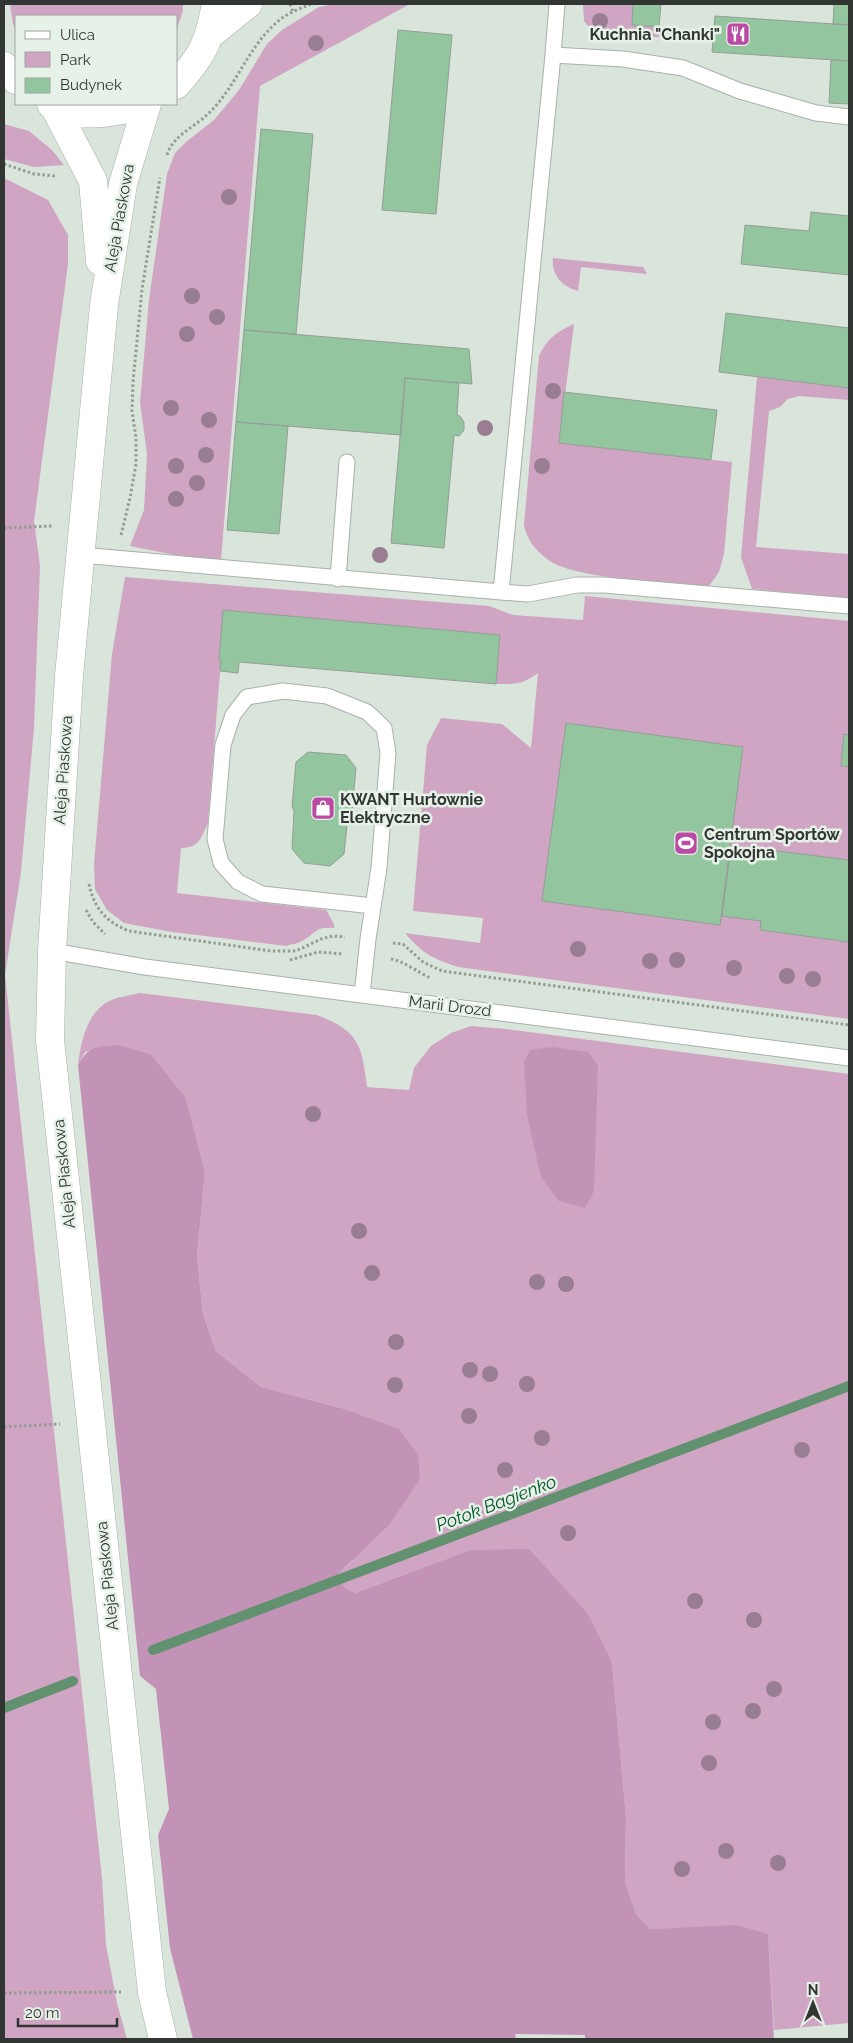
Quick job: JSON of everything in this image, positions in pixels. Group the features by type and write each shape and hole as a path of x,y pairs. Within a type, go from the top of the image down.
{"street":[{"path":"178,82 196,63 211,34 216,4"},
{"path":"211,34 248,4"},
{"path":"4,66 15,79"},
{"path":"53,105 84,113 116,113 143,105"},
{"name":"Aleja Piaskowa","path":"53,105 93,182 104,305"},
{"name":"Aleja Piaskowa","path":"146,105 122,184 104,305 69,676 52,951 50,1040 152,1992 163,2039"}],"lane":[{"path":"501,592 557,4"},
{"path":"553,55 623,59 683,68 740,91 816,113 849,117"},
{"path":"338,578 347,462"},
{"path":"81,555 528,594 577,585 604,585 849,606"},
{"path":"362,995 379,868 388,753 384,728 367,712 326,696 283,691 247,697 233,716 223,745 215,839 221,863 238,882 262,894 373,906"},
{"name":"Marii Drozd","path":"52,951 145,967 849,1058"}],"path":[{"path":"290,4 292,12"},
{"path":"165,159 176,138 209,113 230,90 260,40 275,23 292,12 311,4"},
{"path":"4,164 34,174 60,176"},
{"path":"114,559 130,498 136,464 136,438 132,411 133,382 142,289 160,174"},
{"path":"4,528 58,526"},
{"path":"88,876 91,896 100,913 115,926 129,931 271,951 296,951 321,939 333,936 368,939 403,944 423,962 442,971 849,1025"},
{"path":"83,902 93,922 110,937"},
{"path":"284,961 318,952"},
{"path":"4,1426 65,1423"},
{"path":"4,1992 152,1992"}],"green space":[{"path":"10,4 183,4 183,11 178,25 178,15 15,15 15,29"},
{"path":"334,4 410,4 260,86 221,560 205,561 130,546 144,510 147,454 140,402 149,300 167,174 175,153 214,120 239,90 267,44 282,30 319,7"},
{"path":"583,4 633,4 632,25 666,27 666,34 662,37 655,37 594,33 584,21"},
{"path":"4,124 29,131 52,150 64,165 34,167 4,159"},
{"path":"4,178 48,200 68,235 68,264 34,521 40,566 34,728 21,872 5,975 102,1878 106,1945 117,2003 127,2039 4,2039"},
{"path":"553,258 643,267 647,274 581,267 578,291 567,287 559,279 554,270"},
{"path":"574,324 559,443 732,462 724,554 719,572 709,586 650,582 581,572 550,561 530,541 524,525 539,356 545,345 553,337"},
{"path":"757,377 849,388 849,400 799,396 788,399 780,407 769,411 756,547 849,554 849,598 752,589 741,557"},
{"path":"125,577 489,606 513,615 583,620 585,596 849,621 849,1019 458,967 429,955 405,933 480,943 483,918 413,911 427,745 441,718 502,724 531,748 538,673 519,683 496,684 500,635 223,611 208,823 196,844 187,848 181,848 177,893 326,910 334,924 334,928 319,929 302,941 287,946 172,932 124,923 107,910 95,889 94,864 112,654"},
{"path":"140,993 317,1015 342,1027 356,1041 363,1060 367,1087 409,1090 414,1068 431,1046 451,1033 471,1026 849,1074 849,2023 774,2030 768,1934 684,1928 650,1929 636,1914 625,1881 626,1817 612,1663 470,1550 355,1593 344,1587 339,1573 352,1561 398,1428 345,1409 261,1387 216,1351 203,1314 197,1256 205,1172 186,1098 151,1054 120,1045 85,1052 78,1065 84,1035 99,1008 117,998"}],"shaded area":[{"path":"120,1045 151,1054 186,1098 205,1172 197,1256 203,1314 216,1351 261,1387 345,1409 398,1428 418,1455 420,1479 390,1524 339,1573 344,1587 355,1593 470,1550 529,1549 588,1614 612,1663 626,1817 625,1881 636,1914 650,1929 737,1925 768,1934 774,2039 585,2039 585,2035 515,2034 516,2039 193,2039 170,1948 158,1835 169,1809 156,1689 140,1676 78,1065 87,1053 95,1048"},
{"path":"552,1047 588,1052 598,1066 594,1191 585,1208 559,1201 541,1177 527,1115 524,1062 530,1050"}],"building":[{"path":"633,4 661,4 659,27 632,25"},
{"path":"834,4 849,4 849,25 833,24"},
{"path":"715,16 849,25 849,61 712,52"},
{"path":"398,30 452,35 436,214 382,210"},
{"path":"831,60 849,61 849,104 829,103"},
{"path":"261,129 313,134 296,334 244,330"},
{"path":"811,212 849,216 849,275 741,264 745,225 809,231"},
{"path":"726,313 849,328 849,388 719,372"},
{"path":"244,330 469,349 472,384 405,378 401,435 236,422"},
{"path":"405,378 459,383 457,415 464,422 464,430 459,436 454,435 444,548 391,543"},
{"path":"564,392 717,410 711,460 559,443"},
{"path":"236,422 288,426 279,534 227,530"},
{"path":"223,610 500,635 496,684 239,662 238,673 220,671 221,660 219,660"},
{"path":"566,723 743,747 720,925 542,901"},
{"path":"844,734 849,735 849,767 841,766"},
{"name":"KWANT Hurtownie Elektryczne","path":"308,752 346,755 356,768 352,811 348,816 344,854 330,866 304,863 292,849 294,811 292,806 296,762"},
{"path":"770,850 849,860 849,942 760,930 761,921 722,916 730,854 769,859"}],"waterway":[{"name":"Potok Bagienko","path":"153,1650 849,1386"},
{"name":"Potok Bagienko","path":"4,1708 73,1681"}],"place":[{"name":"Kuchnia \"Chanki\"","path":"738,34"},
{"name":"KWANT Hurtownie Elektryczne","path":"323,808"},
{"name":"Centrum Sportów Spokojna","path":"686,843"}]}
